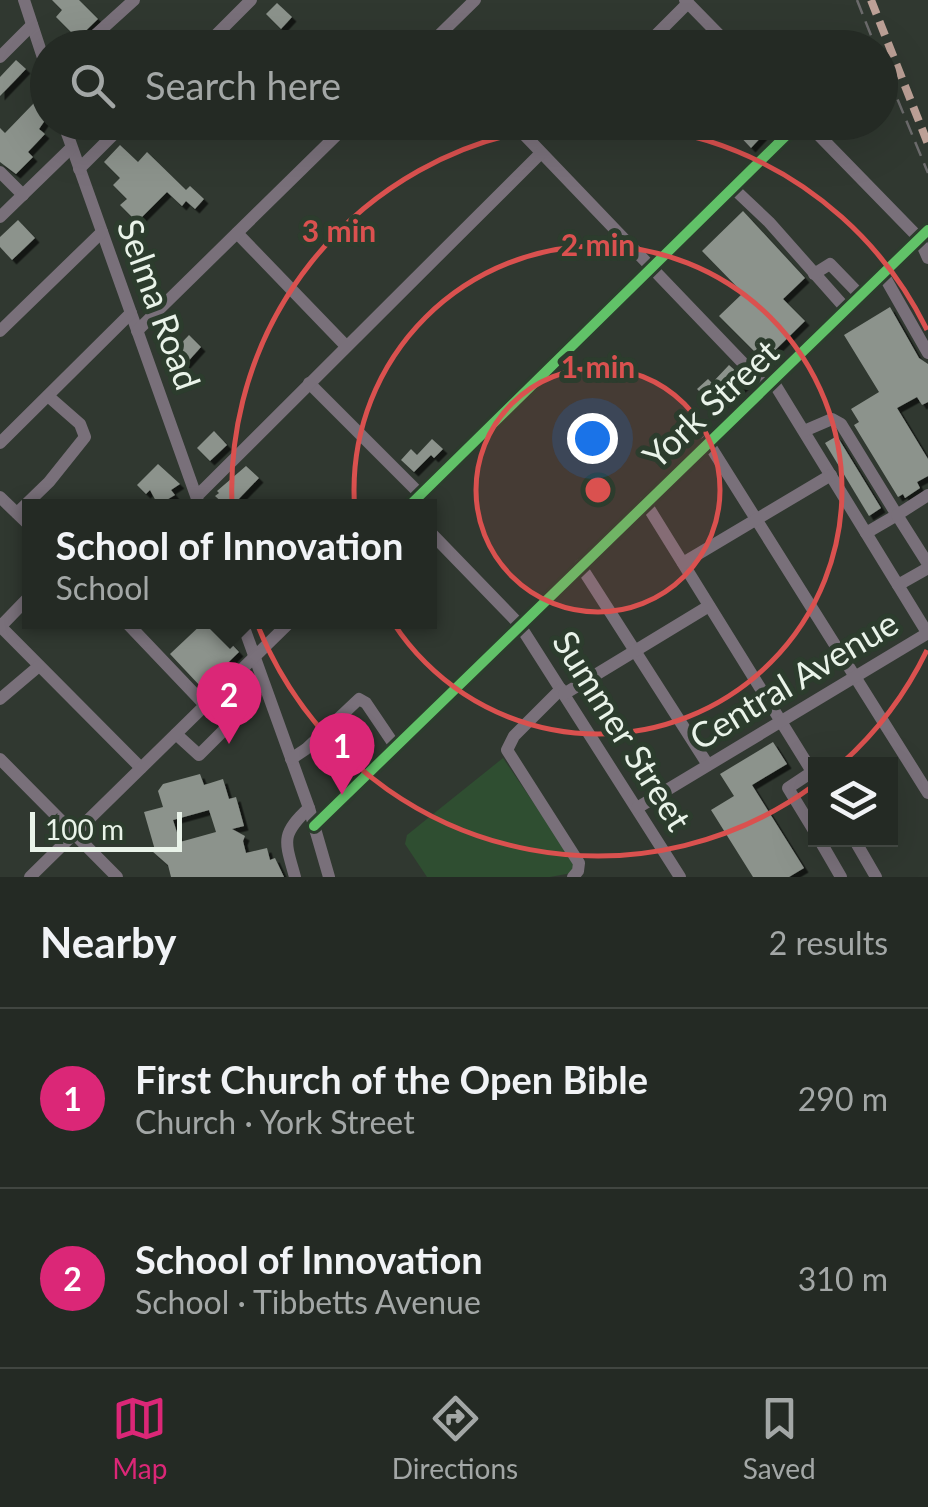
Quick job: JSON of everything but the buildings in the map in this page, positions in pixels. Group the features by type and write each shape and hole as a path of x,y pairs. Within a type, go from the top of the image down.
{"street":[{"path":"24,0 34,30"},
{"path":"102,30 134,0"},
{"path":"221,30 252,0"},
{"path":"661,30 686,2 714,30"},
{"path":"444,30 465,3"},
{"path":"0,57 32,25"},
{"name":"Selma Road","path":"70,140 197,499"},
{"path":"79,169 108,140"},
{"path":"138,331 332,140"},
{"path":"529,140 651,268 770,384 804,431 928,633"},
{"path":"415,499 784,140"},
{"path":"822,140 924,234 928,258"},
{"path":"0,218 72,148"},
{"path":"200,499 346,346 541,152"},
{"path":"0,172 23,195"},
{"path":"733,188 769,222 846,310"},
{"path":"0,331 102,232"},
{"path":"237,233 346,346"},
{"name":"York Street","path":"314,826 924,234"},
{"path":"814,274 830,264 861,296"},
{"path":"883,274 928,352"},
{"path":"0,443 131,313"},
{"path":"310,383 420,494"},
{"path":"31,499 86,437 80,424 48,396"},
{"path":"804,431 832,419 841,424 897,515 928,566 898,585"},
{"path":"707,441 928,793"},
{"path":"683,563 831,475"},
{"path":"866,533 928,495"},
{"path":"0,497 22,518"},
{"path":"645,502 808,766"},
{"path":"17,513 22,508"},
{"name":"Summer Street","path":"437,539 520,624 680,877"},
{"path":"580,565 708,765"},
{"path":"22,604 0,627 141,768"},
{"path":"573,877 579,864 507,750 514,736 563,692 709,606"},
{"path":"133,629 205,705"},
{"path":"244,629 309,808 329,877"},
{"path":"30,877 283,629"},
{"name":"Central Avenue","path":"637,808 928,633"},
{"path":"0,699 39,666"},
{"path":"291,759 359,700 366,703 395,746"},
{"path":"176,734 199,756 227,728"},
{"path":"0,759 117,877"},
{"path":"808,778 788,788 808,822"},
{"path":"294,877 286,833 309,808"},
{"path":"823,847 841,877"},
{"path":"858,847 876,877"}],"green space":[{"path":"503,758 576,865 572,873 550,877 427,877 405,844 407,835"}],"railway":[{"path":"857,0 869,30"},
{"path":"898,100 928,173"}],"marked path":[{"path":"871,0 883,30"},
{"path":"898,68 928,144"}],"cycle path":[{"path":"416,499 782,140"},
{"path":"314,826 928,230"}],"place":[{"name":"School of Innovation","path":"229,744"},
{"name":"First Church of the Open Bible","path":"342,795"}]}
